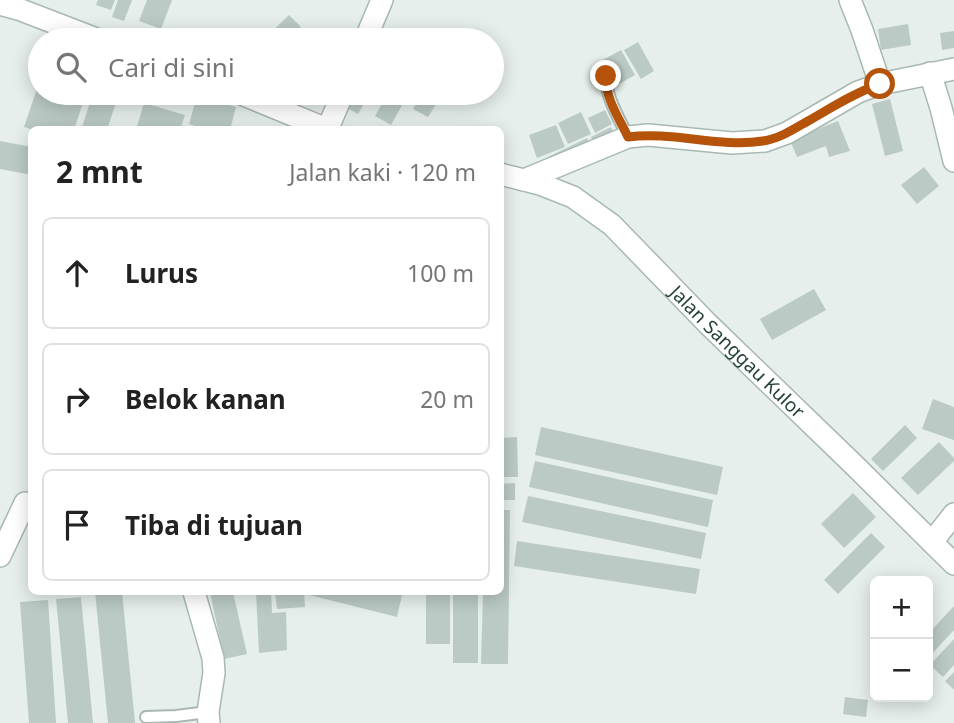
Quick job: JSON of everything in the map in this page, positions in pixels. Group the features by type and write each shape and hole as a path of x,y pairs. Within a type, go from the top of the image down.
{"street":[{"path":"370,28 382,0"},
{"path":"849,0 880,84"},
{"path":"0,4 68,28"},
{"path":"524,180 628,137 648,135 732,143 765,141 787,133 858,92 880,84 954,69"},
{"path":"930,73 954,162"},
{"path":"269,105 321,126"},
{"path":"329,126 338,105"},
{"name":"Jalan Sanggau Kulor","path":"504,175 540,184 573,197 612,225 708,324 954,564"},
{"path":"0,556 25,503"},
{"path":"932,542 954,514"},
{"path":"195,595 214,658 209,718"}],"lane":[{"path":"606,76 608,96 628,137"},
{"path":"146,717 209,718"}],"building":[{"path":"98,0 115,0 111,10 96,5"},
{"path":"118,0 132,0 124,21 112,17"},
{"path":"147,0 172,0 161,28 139,21"},
{"path":"289,15 301,27 300,28 275,28"},
{"path":"908,24 911,45 881,50 878,29"},
{"path":"954,31 954,48 942,50 940,33"},
{"path":"638,42 654,71 641,79 624,50"},
{"path":"621,50 635,75 617,85 603,60"},
{"path":"890,99 903,151 885,156 872,104"},
{"path":"31,105 82,105 75,126 24,127"},
{"path":"89,105 115,105 108,126 82,126"},
{"path":"143,105 185,115 181,126 137,126"},
{"path":"194,105 236,107 231,126 189,124"},
{"path":"342,105 363,105 358,114"},
{"path":"381,105 402,105 391,125 375,116"},
{"path":"415,105 436,105 428,117 413,109"},
{"path":"605,110 612,124 595,133 588,118"},
{"path":"581,112 591,134 568,144 558,123"},
{"path":"838,121 850,151 829,157 826,146 797,157 790,140"},
{"path":"556,125 565,147 537,158 529,135"},
{"path":"611,127 614,134 594,145 591,137"},
{"path":"587,138 591,147 549,166 546,158"},
{"path":"0,141 28,146 28,174 0,169"},
{"path":"924,167 939,186 917,204 901,185"},
{"path":"814,289 826,310 772,340 760,319"},
{"path":"933,399 954,407 954,440 922,429"},
{"path":"905,425 917,438 883,471 871,459"},
{"path":"541,427 723,467 717,495 535,455"},
{"path":"517,437 518,477 504,477 504,438"},
{"path":"939,442 954,461 918,495 901,478"},
{"path":"535,461 713,500 708,527 529,487"},
{"path":"515,483 515,500 504,500 504,484"},
{"path":"853,493 876,517 844,548 821,524"},
{"path":"528,496 706,533 701,559 522,522"},
{"path":"504,510 510,510 508,664 481,664 483,595 504,595"},
{"path":"871,533 885,547 838,594 824,580"},
{"path":"517,541 700,569 696,594 514,566"},
{"path":"95,595 122,595 135,723 108,723"},
{"path":"211,595 234,595 247,654 224,659"},
{"path":"256,595 271,595 272,613 286,612 287,650 259,653"},
{"path":"275,595 304,595 305,607 277,609"},
{"path":"309,595 402,595 397,617"},
{"path":"426,595 450,595 450,644 426,644"},
{"path":"453,595 478,595 478,663 453,663"},
{"path":"81,597 93,723 68,723 56,599"},
{"path":"48,600 56,723 29,723 20,602"},
{"path":"954,606 954,630 933,653 933,629"},
{"path":"954,639 954,665 943,677 933,668 933,662"},
{"path":"954,672 954,690 945,681"},
{"path":"845,697 868,700 866,717 843,714"}],"route":[{"path":"606,76 608,96 628,137 648,135 732,143 765,141 787,133 858,92 880,84"}]}
